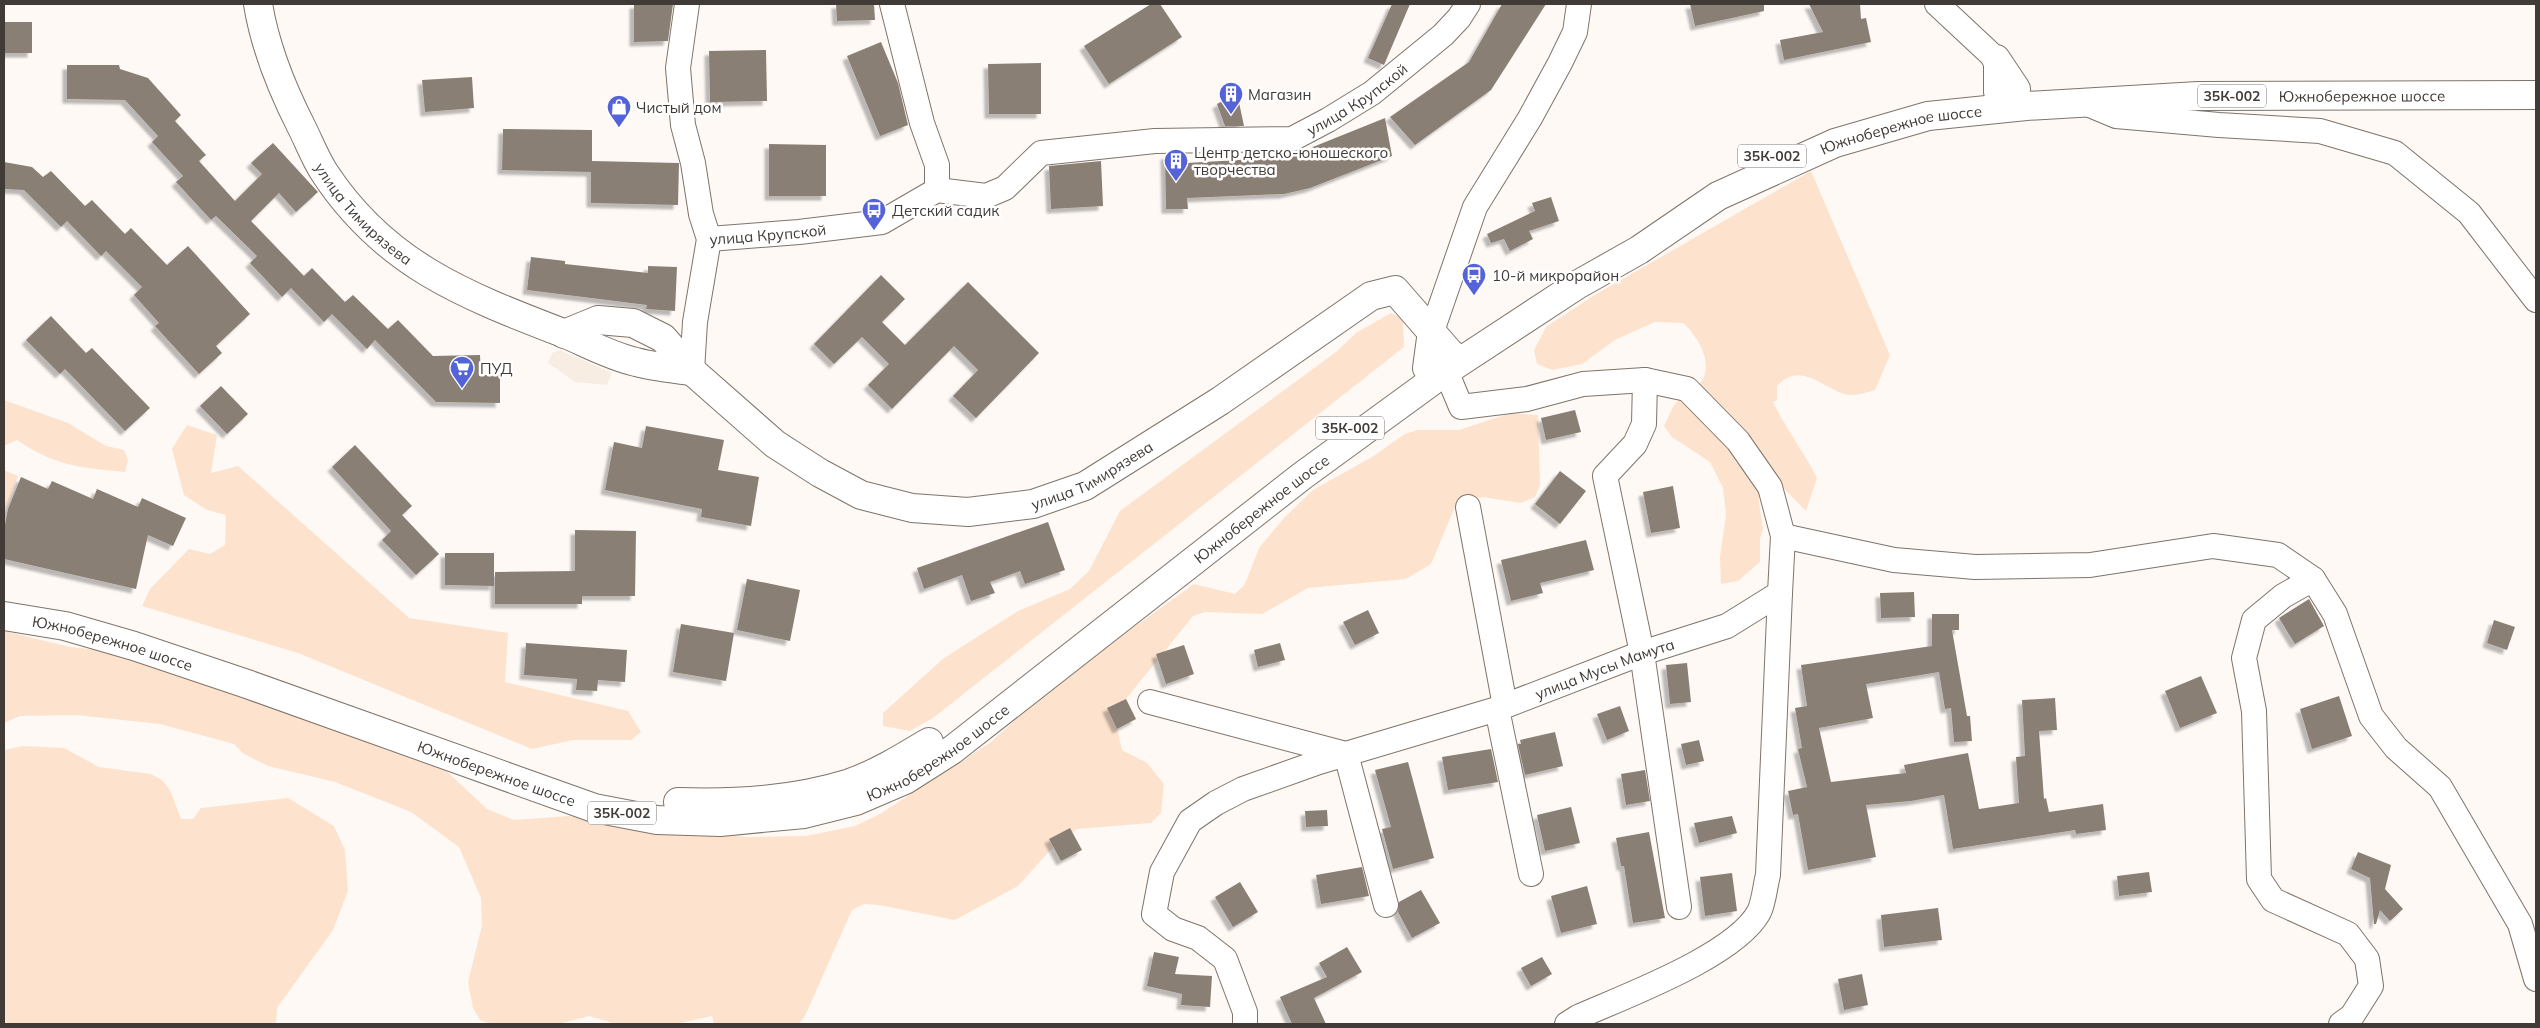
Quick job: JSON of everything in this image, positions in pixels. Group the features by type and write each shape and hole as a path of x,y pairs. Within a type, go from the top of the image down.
{"main road":[{"name":"улица Тимирязева","path":"258,4 273,59 293,110 323,170 353,211 387,244 425,272 476,299 635,362 692,371"},
{"path":"1992,55 2006,90"},
{"name":"Южнобережное шоссе","path":"4,598 60,607 128,627 588,789 652,801 714,803 798,795 850,782 899,761 946,731 1185,543 1269,482 1628,236 1737,170 1856,121 1928,102 2006,90 2217,78 2536,78"},
{"name":"Южнобережное шоссе","path":"4,616 65,626 134,646 247,684 594,808 657,820 720,822 804,814 856,801 904,780 952,750 1450,358 1639,250 1718,196 1835,143 1928,116 2085,102 2198,96 2536,95"},
{"name":"улица Тимирязева","path":"564,334 598,320 633,323 663,338 692,371 775,444 861,495 912,508 968,512 1034,504 1085,486 1220,401 1371,296 1395,290 1432,331"},
{"path":"1432,331 1450,358"},
{"path":"1432,331 1450,358"}],"street":[{"name":"улица Крупской","path":"687,4 678,68 683,125 693,164 701,214 709,239 799,232 882,222 937,190 986,196 1005,188 1042,153 1155,142 1292,139 1372,93 1443,35 1459,18 1468,4"},
{"path":"892,4 922,122 937,165 937,190"},
{"path":"1432,331 1474,207 1530,118 1560,64 1575,32 1579,4"},
{"path":"1937,4 1992,55"},
{"path":"2085,102 2116,116 2320,131 2395,153 2469,213 2536,300"},
{"path":"692,371 695,322 709,239"},
{"path":"663,338 695,322"},
{"path":"1450,358 1461,407 1526,399 1583,384 1645,380 1687,389 1738,441 1770,487 1783,536 1768,875 1759,911 1741,934 1698,962 1578,1016 1567,1024"},
{"path":"1645,380 1644,424 1635,444 1605,476 1642,653 1679,907"},
{"path":"1468,507 1501,707 1532,874"},
{"path":"1783,536 1894,560 1975,567 2090,565 2213,546 2278,555 2313,579 2335,614 2371,716 2396,748 2440,787 2520,924 2536,979"},
{"path":"2313,579 2283,596 2254,620 2244,658 2254,711 2259,879 2273,900 2348,934 2367,959 2371,986 2352,1016 2341,1024"},
{"name":"улица Мусы Мамута","path":"1245,1024 1246,1012 1225,959 1198,938 1173,929 1154,914 1162,872 1190,821 1216,803 1242,789 1346,754 1501,707 1642,653 1727,626 1780,593"},
{"path":"1150,702 1346,754 1386,905"}],"shaded area":[{"path":"1811,171 1890,355 1875,390 1865,393 1848,395 1811,378 1794,375 1777,386 1777,400 1773,402 1817,478 1806,511 1758,462 1759,503 1763,528 1760,539 1760,562 1738,581 1721,584 1720,557 1726,515 1723,488 1710,462 1672,437 1664,426 1675,404 1697,387 1704,377 1706,369 1703,352 1689,329 1683,323 1655,322 1615,340 1582,364 1552,370 1537,364 1534,350 1546,327 1593,296"},
{"path":"1391,313 1403,319 1404,347 933,718 910,731 883,726 883,713 944,658 1018,611 1070,589 1089,571 1120,511 1336,352 1356,333"},
{"path":"560,350 612,373 607,385 575,382 548,363 552,353"},
{"path":"4,400 68,423 106,446 124,450 128,460 125,472 69,464 31,449 17,440 4,446"},
{"path":"1511,413 1538,415 1540,485 1535,497 1521,503 1483,497 1457,502 1431,564 1406,579 1308,588 1262,614 1205,612 1193,616 1126,699 1116,723 1122,750 1147,763 1164,784 1161,813 1151,823 1077,829 1055,845 1018,886 955,920 879,905 864,904 852,910 805,1016 799,1024 714,1024 712,1016 676,1024 616,1024 589,1016 559,1024 492,1024 480,1020 473,1008 468,982 482,925 481,898 459,847 411,812 335,782 268,766 244,754 234,744 160,724 76,715 20,716 4,723 4,631 70,647 142,655 440,765 487,809 514,820 568,816 747,837 806,836 855,826 880,814 991,742 1055,684 1194,584 1235,594 1245,584 1259,548 1284,518 1313,490 1372,457 1405,434 1418,430 1459,430"},
{"path":"187,425 217,435 211,473 238,466 409,618 508,633 505,682 628,711 641,732 631,740 573,740 532,749 298,653 142,606 150,589 189,549 210,554 225,545 226,515 207,510 184,495 172,449"},
{"path":"4,470 18,476 4,513"},
{"path":"23,746 64,748 99,767 151,774 162,780 170,790 181,819 193,819 201,808 288,798 334,826 345,850 348,891 333,930 277,1008 276,1024 4,1024 4,750"}],"building":[{"path":"634,4 673,4 668,41 634,42"},
{"path":"836,4 874,4 875,20 837,21"},
{"path":"1151,4 1160,4 1182,37 1109,84 1084,46"},
{"path":"1392,4 1410,4 1384,65 1368,58"},
{"path":"1502,4 1546,4 1491,90 1415,145 1390,117 1469,62"},
{"path":"1690,4 1764,4 1764,11 1695,26"},
{"path":"1809,4 1860,4 1861,19 1866,18 1871,42 1784,60 1780,40 1823,32"},
{"path":"4,22 32,22 32,53 4,53"},
{"path":"881,42 898,83 908,125 880,136 847,56"},
{"path":"766,50 767,101 710,102 709,51"},
{"path":"1041,63 1041,114 989,114 988,64"},
{"path":"67,65 119,65 120,69 148,78 181,115 175,121 206,155 199,161 235,201 262,174 251,163 273,143 318,192 296,212 279,193 251,221 304,276 312,268 345,302 353,295 388,329 398,320 433,356 480,355 481,375 500,375 500,403 436,402 375,340 367,349 332,314 324,322 291,288 282,297 250,263 257,256 216,216 211,220 176,182 183,176 152,142 158,136 125,100 67,99"},
{"path":"472,77 474,108 425,112 422,80"},
{"name":"Магазин","path":"1237,93 1244,126 1225,126 1217,104"},
{"path":"1385,118 1392,156 1310,188 1284,194 1187,198 1188,209 1166,209 1165,155 1187,155 1187,163 1288,157"},
{"path":"503,129 592,130 592,161 679,163 678,205 591,203 591,172 502,170"},
{"path":"769,144 826,145 826,196 769,196"},
{"path":"1101,161 1103,206 1051,209 1049,166"},
{"path":"4,162 32,167 43,177 51,171 85,206 92,200 125,234 131,228 167,265 188,246 250,314 216,346 222,353 199,374 155,326 159,323 134,295 142,287 106,251 101,256 67,221 61,227 24,190 4,189"},
{"path":"1551,197 1559,221 1529,231 1533,239 1510,251 1504,239 1491,243 1487,234 1535,211 1532,203"},
{"path":"531,257 565,261 565,264 648,273 648,266 677,267 675,311 646,309 647,305 527,290"},
{"path":"881,275 905,299 882,322 905,345 968,282 1039,353 976,418 953,396 978,370 954,346 892,409 868,385 889,364 862,337 834,364 814,344"},
{"path":"51,316 86,353 92,348 150,408 125,431 65,369 60,374 26,340"},
{"path":"221,386 248,414 227,434 200,406"},
{"path":"1575,410 1581,432 1546,440 1541,418"},
{"path":"646,426 724,440 718,470 759,477 751,526 701,517 702,509 605,490 614,442 642,448"},
{"path":"355,445 412,506 402,515 439,554 416,575 382,540 391,531 332,467"},
{"path":"1560,471 1586,491 1560,524 1535,504"},
{"path":"21,477 48,489 52,481 93,499 97,489 138,507 142,498 186,518 173,546 148,535 136,589 4,559 4,530 8,509"},
{"path":"1673,486 1680,528 1651,533 1643,492"},
{"path":"1048,522 1065,570 1025,584 1020,571 990,582 995,593 971,601 962,575 924,589 917,568"},
{"path":"575,530 636,531 635,596 582,596 582,604 495,604 495,572 575,571"},
{"path":"1586,540 1594,570 1540,583 1543,593 1511,601 1501,560"},
{"path":"445,553 494,553 494,586 445,585"},
{"path":"747,579 800,590 790,641 737,630"},
{"path":"1914,592 1915,617 1881,618 1880,593"},
{"path":"2309,599 2324,626 2295,644 2279,618"},
{"path":"1368,610 1379,633 1355,645 1343,622"},
{"path":"1932,614 1959,614 1959,630 1952,630 1967,716 1970,716 1972,741 1954,742 1951,708 1945,709 1939,672 1866,684 1873,718 1819,728 1831,782 1906,773 1904,765 1968,753 1979,809 2019,803 2016,757 2025,756 2022,700 2055,698 2057,730 2039,731 2044,799 2046,798 2049,812 2103,804 2106,830 2076,834 2075,830 1953,849 1944,795 1911,801 1866,805 1876,857 1808,870 1798,814 1793,815 1788,791 1807,787 1798,749 1802,748 1795,708 1807,706 1801,665 1932,646"},
{"path":"2494,620 2515,627 2507,650 2487,643"},
{"path":"681,624 734,633 726,681 673,672"},
{"path":"526,643 627,650 625,682 598,680 597,691 576,690 577,679 524,675"},
{"path":"1280,643 1285,660 1258,667 1254,650"},
{"path":"1184,645 1194,674 1166,684 1156,654"},
{"path":"1687,663 1691,702 1670,704 1666,665"},
{"path":"2201,676 2217,713 2180,728 2165,691"},
{"path":"2339,696 2352,736 2312,749 2300,709"},
{"path":"1126,699 1136,719 1117,729 1107,708"},
{"path":"1620,706 1629,731 1607,740 1597,714"},
{"path":"1555,732 1563,766 1525,775 1518,744 1521,744 1520,740"},
{"path":"1699,740 1704,761 1686,765 1681,744"},
{"path":"1491,749 1498,782 1448,790 1442,757"},
{"path":"1408,762 1434,858 1393,869 1382,829 1391,827 1375,770"},
{"path":"1645,770 1650,801 1626,805 1621,774"},
{"path":"1571,807 1580,843 1545,851 1537,815"},
{"path":"1327,810 1328,826 1306,827 1305,811"},
{"path":"1732,816 1737,833 1699,843 1694,823"},
{"path":"1070,828 1082,850 1061,861 1049,839"},
{"path":"1649,832 1665,918 1633,923 1624,866 1621,866 1616,838"},
{"path":"2358,852 2391,865 2385,889 2403,909 2390,921 2380,910 2376,924 2374,924 2370,878 2351,869"},
{"path":"1362,867 1369,896 1321,904 1316,875"},
{"path":"2149,872 2152,892 2119,896 2117,876"},
{"path":"1732,873 1737,911 1705,916 1700,877"},
{"path":"1240,882 1258,912 1233,927 1215,897"},
{"path":"1587,886 1597,924 1561,933 1551,896"},
{"path":"1421,890 1440,923 1412,938 1398,912 1399,902"},
{"path":"1938,908 1942,940 1884,947 1881,915"},
{"path":"1347,947 1362,972 1314,998 1326,1024 1292,1024 1280,997 1327,977 1319,963"},
{"path":"1154,952 1179,957 1175,974 1212,976 1210,1007 1181,1005 1182,994 1147,986"},
{"path":"1542,957 1552,974 1531,986 1521,968"},
{"path":"1862,974 1868,1005 1844,1010 1838,979"}],"place":[{"name":"Магазин","path":"1231,115"},
{"name":"Чистый дом","path":"619,128"},
{"name":"Центр детско-юношеского творчества","path":"1176,182"},
{"name":"Детский садик","path":"874,231"},
{"name":"10-й микрорайон","path":"1474,296"},
{"name":"ПУД","path":"462,389"}]}
